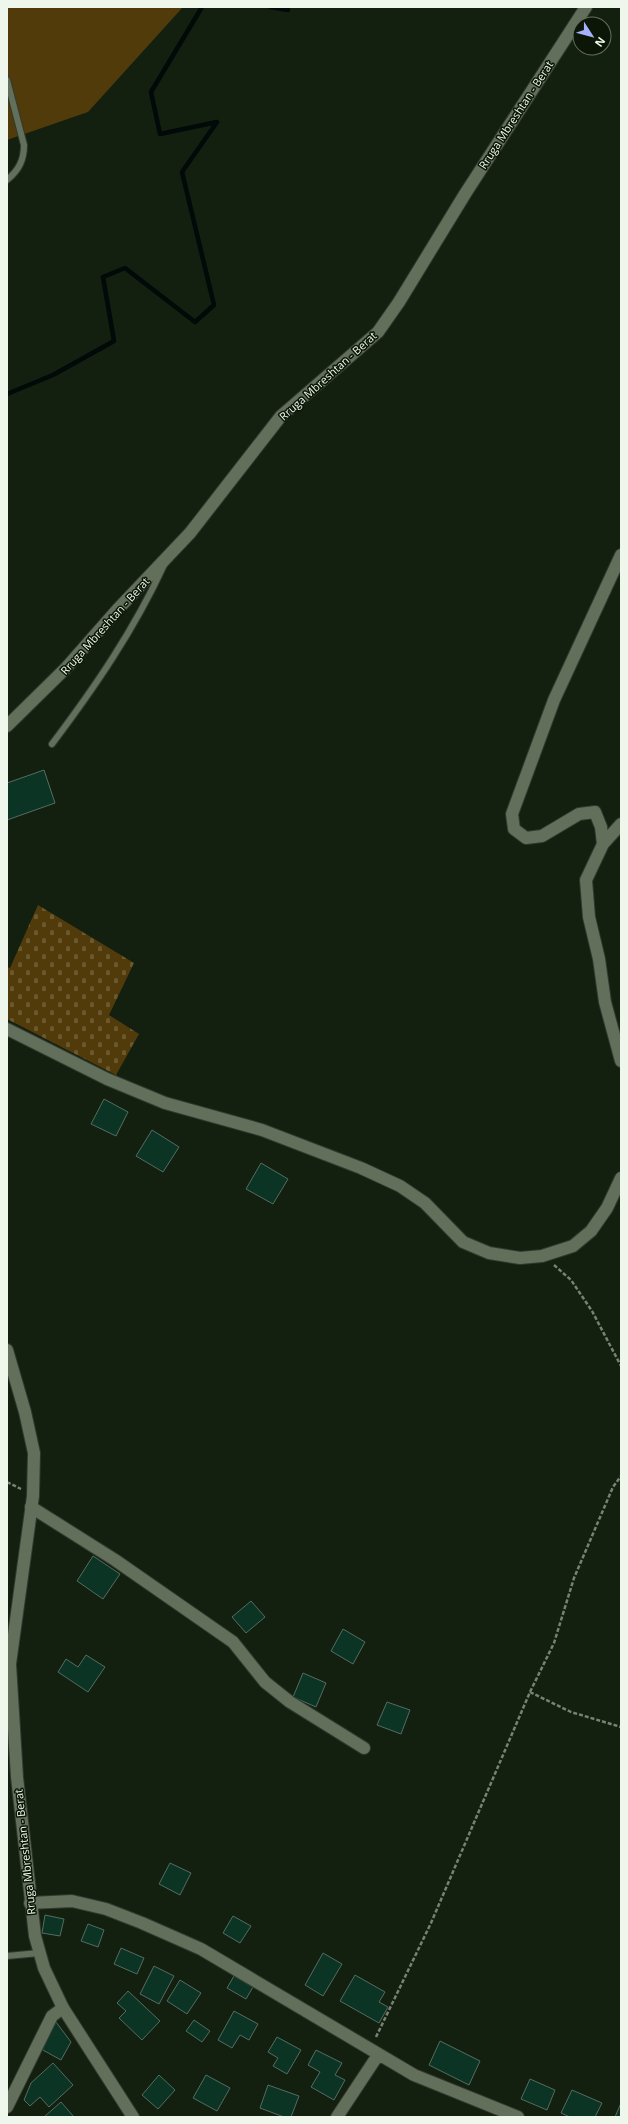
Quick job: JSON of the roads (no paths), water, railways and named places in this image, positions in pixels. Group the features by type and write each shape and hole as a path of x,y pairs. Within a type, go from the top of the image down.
{"street":[{"name":"Rruga Mbreshtan - Berat","path":"7,726 66,668 117,610 168,558 190,533 281,416 378,332 399,302 473,181 586,7"},
{"path":"603,844 601,827 595,812 579,814 542,836 526,838 514,830 512,814 554,700 621,554"},
{"path":"621,824 603,844 586,880 589,917 596,941 605,1002 621,1061"},
{"path":"7,1029 107,1079 165,1103 262,1130 361,1168 400,1186 425,1203 463,1242 489,1253 520,1258 542,1256 573,1246 591,1231 607,1208 621,1178"},
{"name":"Rruga Mbreshtan - Berat","path":"7,1350 25,1412 34,1453 31,1507 10,1664 17,1777 30,1903 35,1936 44,1968 63,2008 133,2117"},
{"path":"31,1507 115,1560 233,1642 265,1682 290,1702 364,1748"},
{"path":"30,1903 72,1901 106,1909 142,1923 201,1949 414,2075 518,2117"},
{"path":"7,2107 52,2016 63,2008"},
{"path":"337,2117 374,2052"}],"lane":[{"path":"7,80 24,145 24,155 19,167 7,180"},
{"path":"52,744 99,681 146,605 168,558"},
{"path":"7,1956 39,1953"}],"waterway":[{"path":"7,394 53,375 114,341 103,277 125,268 195,322 214,305 182,172 217,122 160,134 151,92 202,7"},
{"path":"270,7 288,10 287,7"}]}
